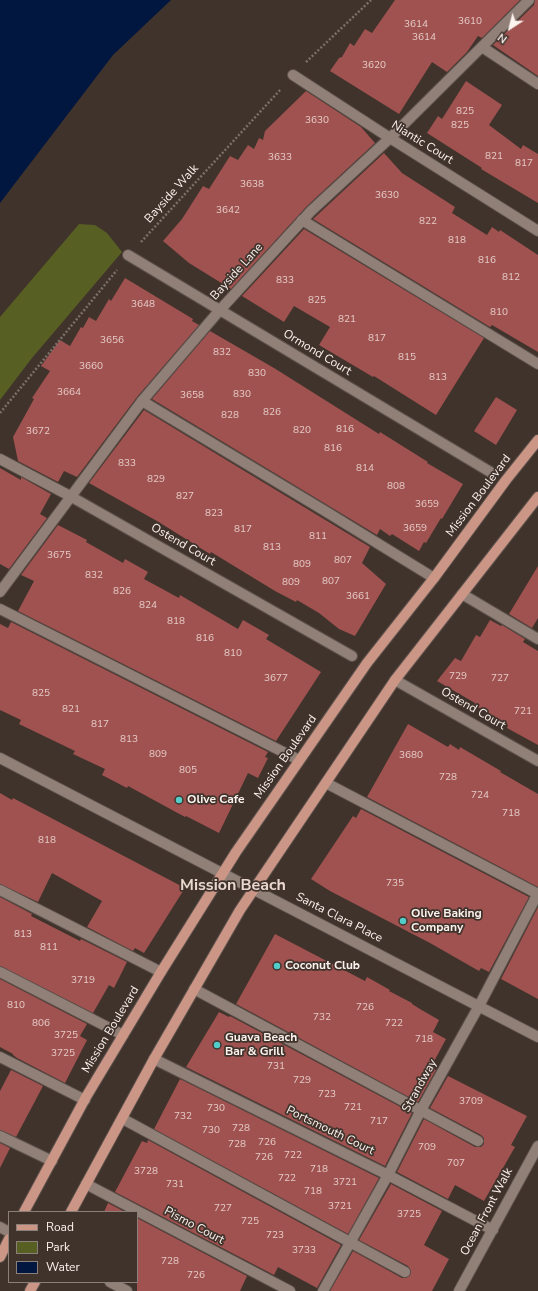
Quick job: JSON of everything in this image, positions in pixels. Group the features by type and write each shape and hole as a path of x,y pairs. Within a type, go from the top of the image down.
{"main road":[{"name":"Mission Boulevard","path":"25,1211 85,1100 123,1035 223,873 299,760 367,663 434,578 506,480 538,440"},
{"path":"72,1211 123,1119 154,1059 240,910 395,680 538,498"},
{"path":"0,1257 8,1241"}],"street":[{"name":"Bayside Lane","path":"0,592 142,401 220,311 302,220 390,138 529,0"},
{"path":"482,47 538,84"},
{"name":"Niantic Court","path":"293,75 538,231"},
{"path":"302,220 538,364"},
{"name":"Ormond Court","path":"128,256 492,473"},
{"path":"142,401 434,578"},
{"name":"Ostend Court","path":"0,459 70,496 352,656"},
{"path":"462,594 538,639"},
{"path":"0,609 299,760"},
{"name":"Ostend Court","path":"395,680 538,761"},
{"name":"Santa Clara Place","path":"0,758 538,1036"},
{"path":"326,783 538,894"},
{"path":"0,890 161,972"},
{"name":"Strandway","path":"323,1291 388,1175 538,894"},
{"path":"0,972 123,1035"},
{"path":"194,989 478,1141"},
{"path":"0,1057 85,1100"},
{"name":"Portsmouth Court","path":"154,1059 388,1175 493,1230"},
{"path":"123,1119 405,1272"},
{"path":"0,1136 52,1161"},
{"name":"Ocean Front Walk","path":"459,1291 538,1146"},
{"name":"Pismo Court","path":"86,1184 137,1211"},
{"name":"Pismo Court","path":"138,1211 290,1291"},
{"path":"112,1283 127,1291"}],"path":[{"name":"Bayside Walk","path":"0,413 128,256 293,75 371,0"}],"green space":[{"path":"79,224 95,225 107,233 122,252 32,358 0,400 0,317"}],"water":[{"path":"0,0 171,0 113,55 0,203"}],"building":[{"path":"395,0 520,0 482,38 478,36 467,52 447,72 432,62 399,114 330,71 339,58 342,57 350,43 354,46 365,29 372,33"},
{"path":"535,0 538,0 538,76 493,45 534,5"},
{"path":"466,81 502,105 489,125 521,149 523,145 538,154 538,203 481,169 482,168 427,133 438,116 442,119"},
{"path":"306,91 361,127 375,143 307,206 231,289 189,263 163,241 182,219 203,186 209,189 230,156 238,160 248,145 254,149 259,138 263,140 265,131"},
{"path":"384,153 402,173 455,207 452,213 487,235 492,227 499,232 500,230 538,255 538,352 492,325 490,327 313,219"},
{"path":"304,229 484,338 436,415 374,376 373,377 319,345 330,327 294,306 284,322 242,296"},
{"path":"125,278 193,319 192,321 199,325 137,397 77,477 64,471 58,482 18,461 13,437 34,399 32,398 50,371 41,366 60,340 70,346 81,327 83,328 89,317 96,321 109,299 111,301"},
{"path":"210,331 274,368 379,434 380,432 428,462 427,463 463,484 442,519 441,518 426,543 424,542 419,551 392,534 390,536 380,529 377,535 152,399"},
{"path":"496,397 517,410 496,445 474,431"},
{"path":"144,410 370,547 362,563 386,584 355,636 339,629 319,613 297,600 296,602 275,591 211,552 210,554 157,521 89,483"},
{"path":"0,468 21,480 21,477 51,494 40,514 47,518 9,569 0,564"},
{"path":"58,525 87,540 86,542 123,563 125,559 148,572 144,579 179,598 180,595 238,629 243,620 269,635 266,639 321,672 276,741 18,611 34,581 21,575"},
{"path":"538,566 538,618 532,628 509,614"},
{"path":"490,620 501,626 502,625 525,639 523,642 538,651 538,745 507,728 508,725 474,705 475,703 437,681 455,658 461,661 476,635 480,637"},
{"path":"11,622 268,752 265,757 268,758 258,778 248,773 219,833 186,816 185,817 128,786 127,788 102,775 105,769 73,754 75,751 19,724 21,720 0,710 0,624 8,628"},
{"path":"408,724 448,747 450,744 459,750 460,747 538,794 538,887 367,797"},
{"path":"0,793 12,800 13,798 185,888 144,953 135,948 133,951 87,927 102,901 52,873 38,902 0,884"},
{"path":"361,809 529,897 489,972 481,968 479,971 430,943 330,891 311,879 353,816 356,818"},
{"path":"0,897 32,914 31,916 80,941 81,939 127,962 114,988 109,985 93,1013 0,966"},
{"path":"538,907 538,999 501,979"},
{"path":"275,934 365,981 367,977 439,1020 433,1032 446,1039 431,1067 436,1070 418,1102 236,1004"},
{"path":"0,979 87,1024 80,1036 87,1040 65,1083 17,1058 0,1047"},
{"path":"219,1012 229,1017 230,1016 412,1113 385,1166 186,1067"},
{"path":"11,1070 43,1086 16,1137 0,1130 0,1091"},
{"path":"448,1076 527,1116 511,1145 515,1147 484,1201 455,1185 448,1199 397,1172 424,1119 475,1147 481,1147 484,1144 484,1138 481,1135 430,1108"},
{"path":"180,1079 379,1178 348,1234 154,1129"},
{"path":"148,1140 341,1245 317,1288 278,1267 274,1275 115,1192 142,1141 147,1143"},
{"path":"0,1143 10,1148 0,1168"},
{"path":"391,1184 442,1211 424,1245 449,1259 432,1291 330,1291 353,1251 402,1278 406,1278 410,1275 411,1271 408,1266 359,1240"},
{"path":"108,1203 123,1211 104,1211"},
{"path":"138,1219 247,1276 240,1291 137,1291"}],"place":[{"name":"Olive Cafe","path":"179,800"},
{"name":"Olive Baking Company","path":"403,921"},
{"name":"Coconut Club","path":"277,966"},
{"name":"Guava Beach Bar & Grill","path":"217,1045"}],"district":[{"name":"Mission Beach","path":"233,886"}]}
